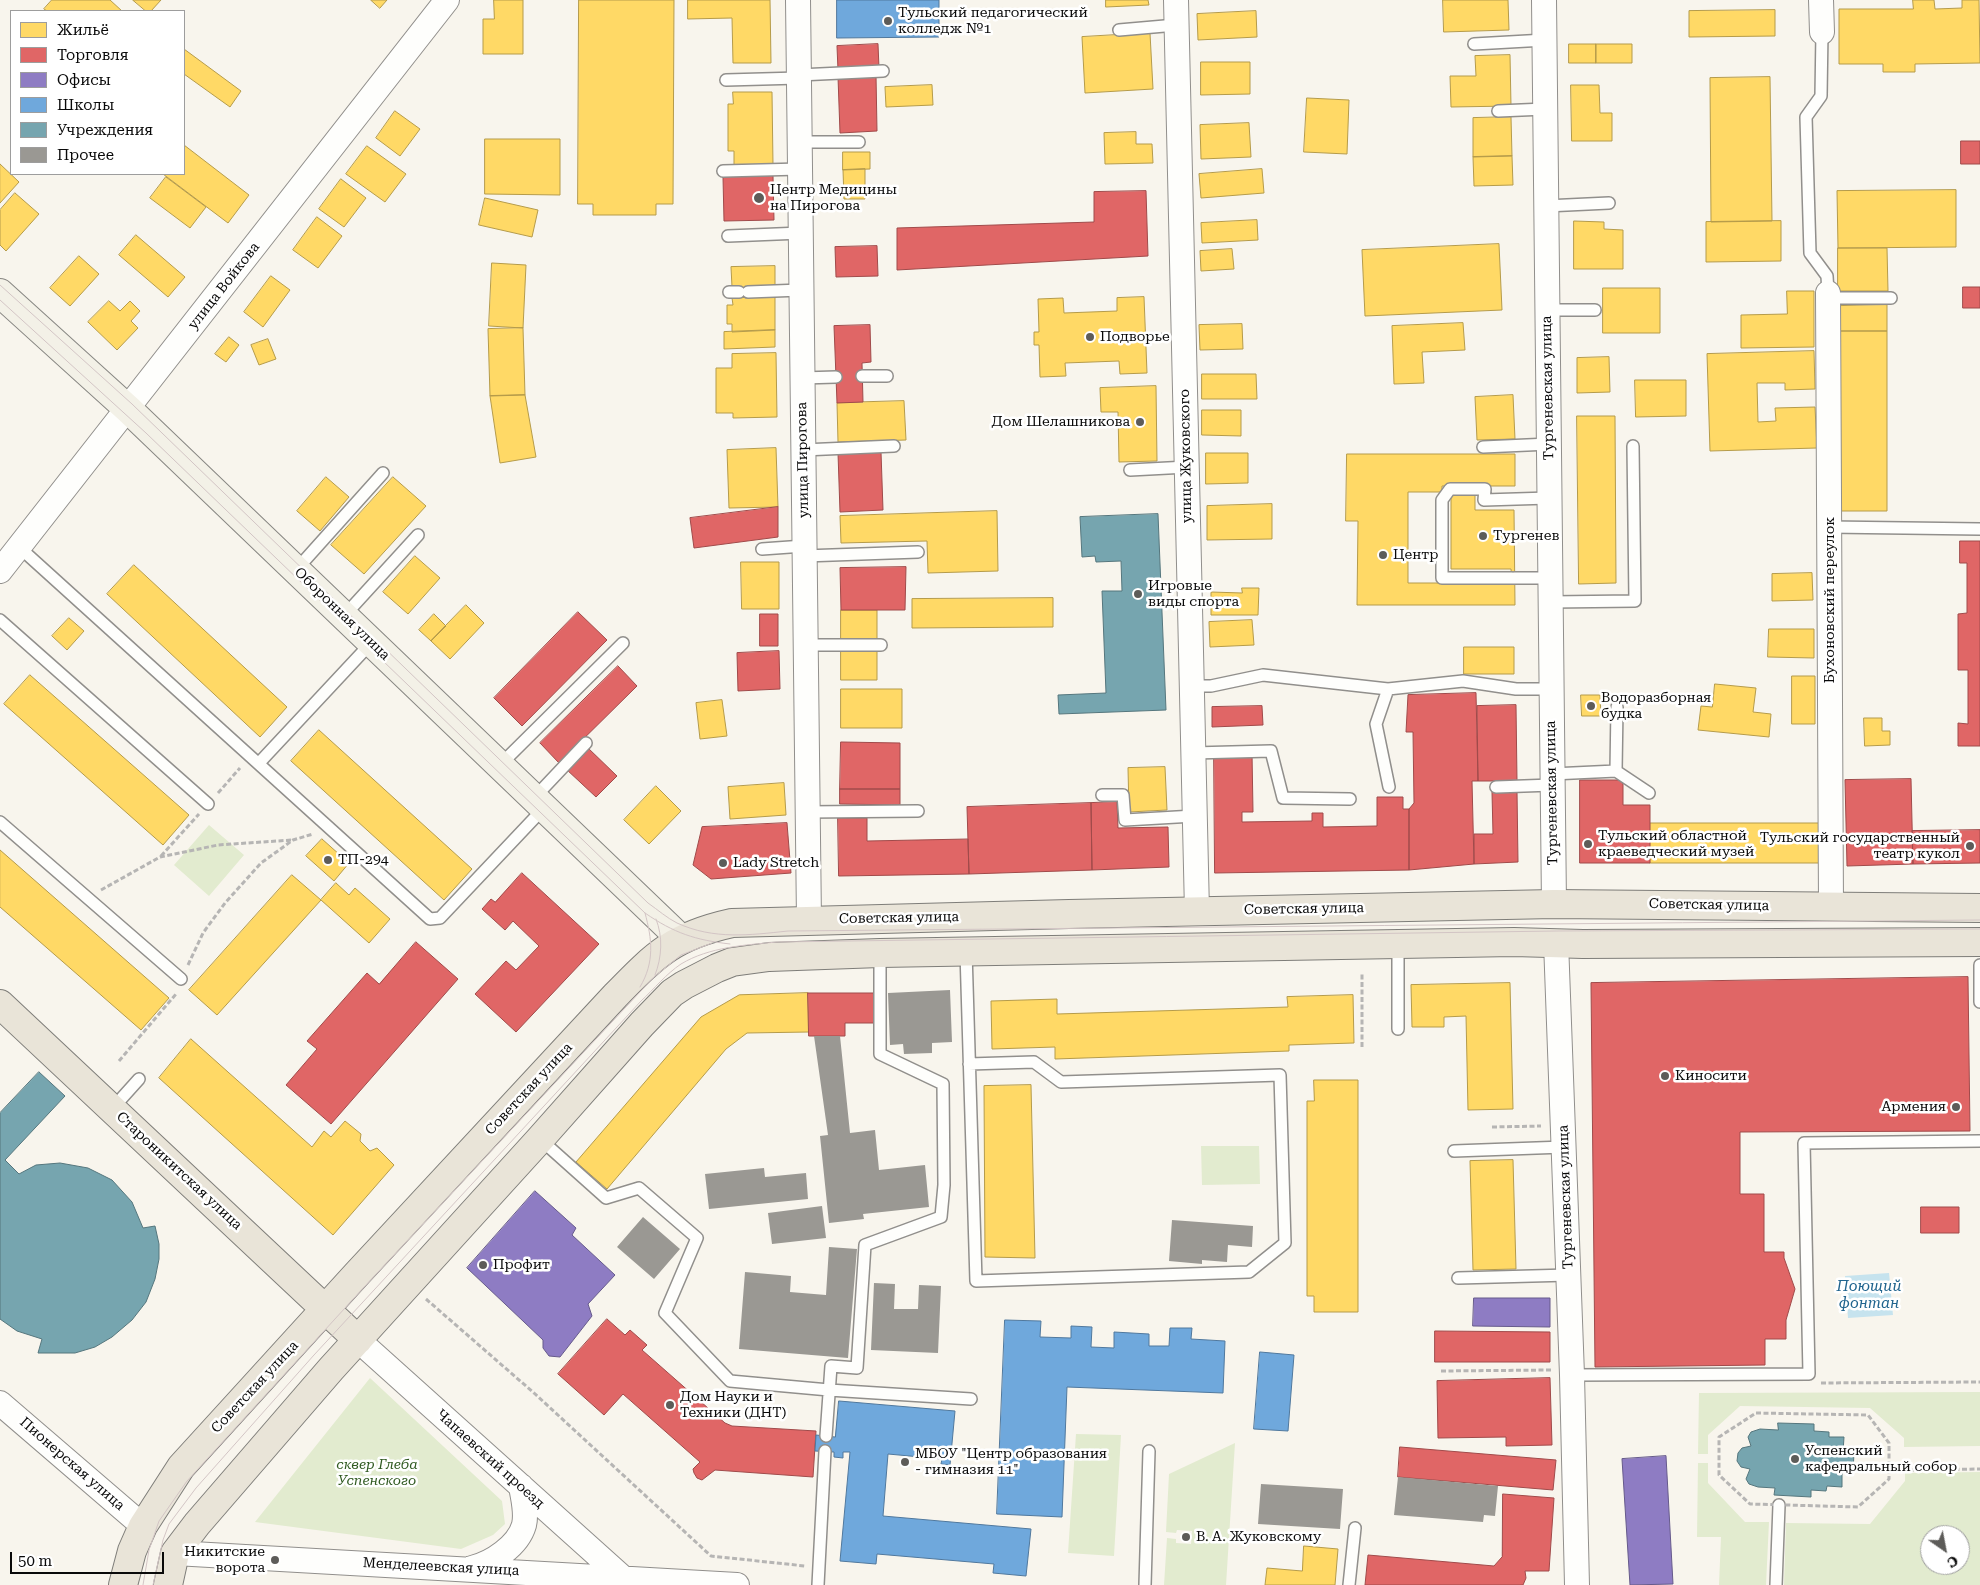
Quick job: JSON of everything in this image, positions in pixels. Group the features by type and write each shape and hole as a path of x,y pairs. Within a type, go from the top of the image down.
{"main road":[{"name":"Оборонная улица","path":"0,293 128,409 680,939"},
{"name":"Советская улица","path":"123,1585 132,1551 143,1526 181,1468 356,1275 650,960 680,939 732,923 809,920 1554,904 1980,908"},
{"name":"Тургеневская улица","path":"1554,904 1556,942"},
{"path":"680,939 702,975"},
{"path":"168,1585 175,1553 197,1524 358,1340 648,1018 672,993 702,975 732,962 769,957 880,953 1398,944 1980,942"},
{"name":"Староникитская улица","path":"0,1004 358,1340"}],"street":[{"name":"улица Войкова","path":"0,571 446,0"},
{"name":"улица Пирогова","path":"798,0 809,920"},
{"name":"улица Жуковского","path":"1176,0 1196,912"},
{"name":"Тургеневская улица","path":"1544,0 1554,904"},
{"path":"1821,0 1822,32"},
{"name":"Бухоновский переулок","path":"1828,296 1829,527 1838,769 1831,907"},
{"name":"Тургеневская улица","path":"1556,942 1569,1275 1565,1372 1577,1585"},
{"name":"Чапаевский проезд","path":"358,1340 623,1578"},
{"name":"Пионерская улица","path":"0,1403 143,1526"},
{"path":"470,1569 482,1566 504,1552 515,1540 523,1526 525,1510 520,1486"},
{"name":"Менделеевская улица","path":"175,1553 737,1585"}],"lane":[{"path":"1119,30 1176,25"},
{"path":"1822,32 1821,96 1806,117 1810,253 1827,276 1828,296 1891,298"},
{"path":"1474,44 1545,40"},
{"path":"726,80 883,71"},
{"path":"1498,111 1545,109"},
{"path":"800,142 859,142"},
{"path":"723,172 800,169"},
{"path":"1546,206 1608,203"},
{"path":"728,236 800,233"},
{"path":"738,292 801,290"},
{"path":"1548,310 1596,310"},
{"path":"862,376 887,376"},
{"path":"802,378 836,377"},
{"path":"1483,447 1549,444"},
{"path":"803,450 894,446"},
{"path":"1551,602 1635,601 1633,446"},
{"path":"1130,470 1187,467"},
{"path":"296,570 383,473"},
{"path":"1549,498 1484,500 1485,489 1450,489 1442,500 1442,578 1550,578"},
{"path":"1829,527 1980,530"},
{"path":"344,616 418,535"},
{"path":"19,547 430,919 440,918 539,803 586,743"},
{"path":"762,549 918,552"},
{"path":"0,620 208,804"},
{"path":"259,764 372,642"},
{"path":"500,765 623,643"},
{"path":"805,646 881,645"},
{"path":"1192,686 1211,686 1262,675 1388,689 1463,682 1516,689 1551,689"},
{"path":"1388,689 1376,724 1389,787"},
{"path":"1616,771 1617,706"},
{"path":"1193,753 1271,751 1283,798 1350,799"},
{"path":"1496,787 1616,771 1650,793"},
{"path":"1102,795 1123,795 1125,820 1194,816"},
{"path":"807,812 918,811"},
{"path":"0,822 181,979"},
{"path":"1398,944 1398,1029"},
{"path":"966,952 969,1064 976,1281 1249,1272 1285,1243 1280,1075 1062,1082 1034,1062 969,1064"},
{"path":"826,1436 831,1366 857,1368 865,1244 941,1217 944,1185 943,1084 880,1054 880,953"},
{"path":"1980,965 1980,1002"},
{"path":"112,1108 139,1079"},
{"path":"540,1140 606,1198 638,1188 697,1238 665,1313 730,1381 829,1390 971,1399"},
{"path":"1565,1372 1642,1370 1808,1374 1804,1143 1980,1141"},
{"path":"1454,1151 1564,1147"},
{"path":"1458,1278 1569,1275"},
{"path":"818,1585 825,1451"},
{"path":"1145,1585 1149,1451"},
{"path":"1776,1585 1779,1505"},
{"path":"1349,1585 1355,1528"}],"path":[{"path":"87,898 160,857 218,845 293,840 318,833"},
{"path":"119,1061 177,993 181,979 203,933 225,903 261,863 293,840"},
{"path":"1362,973 1362,1047"},
{"path":"1492,1127 1549,1126"},
{"path":"426,1298 534,1393 711,1556 819,1568"},
{"path":"1442,1371 1565,1372"},
{"path":"1756,1413 1868,1415 1888,1443 1888,1471 1889,1479 1858,1507 1750,1504 1719,1475 1719,1437 1756,1413"},
{"path":"1856,1471 1980,1469"}],"green space":[{"path":"209,825 244,855 209,896 174,865"},
{"path":"1201,1146 1259,1146 1260,1184 1202,1185"},
{"name":"сквер Глеба Успенского","path":"370,1378 502,1501 505,1524 493,1535 461,1549 255,1522"},
{"path":"1980,1392 1980,1446 1904,1447 1904,1438 1870,1408 1740,1406 1708,1435 1708,1454 1698,1454 1699,1393"},
{"path":"1076,1434 1121,1435 1114,1556 1068,1553"},
{"path":"1235,1443 1226,1585 1164,1585 1167,1538 1176,1539 1176,1543 1191,1544 1192,1531 1177,1530 1176,1533 1166,1532 1169,1474"},
{"path":"1698,1463 1708,1463 1708,1483 1745,1522 1769,1522 1766,1585 1719,1585 1721,1537 1697,1537"},
{"path":"1980,1472 1980,1585 1784,1585 1786,1523 1870,1524 1905,1481 1905,1473"}],"water":[{"name":"Поющий фонтан","path":"1889,1273 1893,1315 1848,1318 1845,1276"}],"building: Жильё":[{"path":"52,0 110,0 121,10 46,10 44,9"},
{"path":"133,0 161,0 152,10 145,10"},
{"path":"371,0 387,0 380,8"},
{"path":"494,0 523,0 523,54 483,54 483,19 494,19"},
{"path":"579,0 674,0 673,204 656,204 656,215 593,215 593,204 578,204"},
{"path":"688,0 770,0 771,63 733,63 732,18 688,19"},
{"path":"1106,0 1148,0 1149,5 1106,7"},
{"path":"1443,0 1508,0 1509,30 1444,32"},
{"path":"1913,0 1934,0 1935,9 1962,8 1962,0 1979,0 1980,63 1915,64 1915,72 1883,72 1883,64 1839,64 1839,9 1913,9"},
{"path":"1775,10 1775,36 1689,37 1689,11"},
{"path":"1256,11 1257,37 1198,40 1197,14"},
{"path":"1150,33 1153,89 1085,93 1082,37"},
{"path":"1569,44 1596,44 1596,63 1569,63"},
{"path":"1596,44 1632,44 1632,63 1596,63"},
{"path":"185,50 241,91 230,107 185,75"},
{"path":"1510,55 1511,106 1451,107 1450,76 1476,76 1475,56"},
{"path":"1201,62 1250,62 1250,94 1201,95"},
{"path":"1770,77 1772,221 1711,222 1710,78"},
{"path":"932,85 933,105 886,107 885,87"},
{"path":"1571,85 1599,85 1600,113 1612,113 1612,141 1572,141"},
{"path":"733,92 772,92 773,165 734,166 734,151 728,151 728,104 733,104"},
{"path":"1307,98 1349,100 1347,154 1304,152"},
{"path":"395,111 420,129 400,156 376,138"},
{"path":"1511,117 1512,156 1473,157 1473,118"},
{"path":"1249,123 1251,157 1201,159 1200,125"},
{"path":"1136,132 1136,144 1152,144 1153,163 1105,164 1104,133"},
{"path":"485,139 560,139 560,195 485,194"},
{"path":"185,146 249,195 228,223 164,175 185,175"},
{"path":"367,146 406,174 385,202 346,174"},
{"path":"843,152 870,152 870,169 843,170"},
{"path":"1512,156 1513,185 1474,186 1473,157"},
{"path":"0,164 19,182 0,203"},
{"path":"865,169 865,199 844,199 843,170"},
{"path":"1262,169 1264,193 1201,198 1199,174"},
{"path":"166,177 206,207 190,228 150,198"},
{"path":"341,179 366,198 344,227 319,209"},
{"path":"1956,190 1956,247 1838,248 1837,191"},
{"path":"15,193 39,214 6,251 0,245 0,210"},
{"path":"485,198 538,210 532,237 479,225"},
{"path":"317,217 342,236 318,268 293,250"},
{"path":"1257,220 1258,240 1202,243 1201,223"},
{"path":"1574,221 1604,222 1604,229 1623,230 1623,269 1574,269"},
{"path":"1781,221 1781,261 1706,262 1706,222"},
{"path":"136,235 185,277 168,297 119,255"},
{"path":"1499,244 1502,310 1365,316 1362,250"},
{"path":"1838,248 1887,248 1888,291 1838,291"},
{"path":"1232,249 1234,269 1201,271 1200,251"},
{"path":"79,256 99,274 70,306 50,288"},
{"path":"492,263 526,265 523,328 489,326"},
{"path":"775,266 775,286 748,297 739,298 739,286 732,287 731,267"},
{"path":"271,276 290,290 263,327 244,312"},
{"path":"1603,288 1660,288 1660,333 1603,333"},
{"path":"1787,291 1814,291 1814,347 1741,348 1741,315 1787,314"},
{"path":"775,297 775,330 732,332 732,324 727,324 727,305 733,305 732,298"},
{"name":"Подворье","path":"1144,297 1147,373 1120,374 1119,361 1065,363 1066,376 1040,377 1039,345 1034,345 1034,332 1039,332 1038,299 1063,298 1064,313 1117,311 1117,298"},
{"path":"109,301 120,311 130,301 140,311 131,321 138,328 117,350 88,322"},
{"path":"1887,305 1887,331 1839,331 1839,306"},
{"path":"1463,323 1465,350 1422,352 1424,383 1394,384 1392,326"},
{"path":"1242,324 1243,349 1200,350 1199,325"},
{"path":"523,328 525,395 490,396 488,329"},
{"path":"775,330 775,347 724,349 724,332"},
{"path":"1839,331 1887,331 1887,511 1839,511"},
{"path":"229,337 239,345 226,362 215,354"},
{"path":"268,339 276,359 259,365 251,345"},
{"path":"1814,351 1815,389 1785,390 1785,383 1757,383 1758,422 1776,421 1775,408 1815,407 1817,448 1710,451 1707,354"},
{"path":"776,353 777,417 733,418 733,413 716,413 716,368 732,368 732,354"},
{"path":"1609,357 1610,392 1577,393 1577,358"},
{"path":"1202,374 1256,374 1257,399 1202,399"},
{"path":"1635,380 1686,380 1686,416 1636,417"},
{"path":"1156,386 1157,461 1119,462 1118,412 1101,412 1100,388"},
{"path":"525,395 536,457 500,463 490,396"},
{"path":"1513,395 1515,439 1477,440 1475,397"},
{"path":"904,401 906,440 838,442 837,403"},
{"path":"1202,410 1241,410 1241,436 1202,435"},
{"path":"1577,416 1615,416 1616,583 1579,584"},
{"path":"776,448 778,507 729,508 727,450"},
{"path":"1206,453 1248,453 1248,483 1206,484"},
{"path":"1347,454 1515,454 1515,486 1442,486 1442,492 1408,492 1408,583 1512,583 1511,569 1451,569 1451,493 1475,493 1475,510 1514,510 1515,605 1357,605 1358,521 1346,521"},
{"path":"326,477 349,497 320,531 297,511"},
{"path":"393,477 426,506 364,574 331,545"},
{"path":"1272,504 1272,539 1207,540 1207,506"},
{"path":"997,511 998,571 928,573 927,541 841,543 840,516"},
{"path":"415,556 440,578 408,614 383,592"},
{"path":"741,562 779,562 779,609 742,609"},
{"path":"134,565 287,707 260,737 107,594"},
{"path":"1812,573 1813,600 1772,601 1772,574"},
{"path":"1242,588 1259,588 1258,615 1211,615 1211,592 1242,593"},
{"path":"1053,598 1053,627 912,628 912,599"},
{"path":"466,605 484,623 450,659 431,641"},
{"path":"841,610 877,610 877,641 841,641"},
{"path":"434,614 446,626 431,641 419,630"},
{"path":"69,618 84,631 67,650 52,636"},
{"path":"1252,620 1254,645 1210,647 1209,622"},
{"path":"1769,629 1814,629 1814,658 1768,657"},
{"path":"1464,647 1514,647 1514,674 1464,674"},
{"path":"841,648 877,648 877,680 841,680"},
{"path":"30,675 189,815 163,845 4,704"},
{"path":"1792,676 1815,676 1815,724 1792,724"},
{"path":"1715,684 1756,688 1753,712 1771,714 1769,737 1698,730 1701,706 1712,707"},
{"path":"841,689 902,689 902,728 841,728"},
{"name":"Водоразборная будка","path":"1581,695 1600,695 1601,716 1582,716"},
{"path":"722,700 727,736 700,739 696,703"},
{"path":"1864,718 1882,718 1882,731 1890,731 1890,745 1865,746"},
{"path":"319,730 472,869 444,900 291,761"},
{"path":"1165,767 1167,810 1129,812 1128,768"},
{"path":"784,783 786,815 730,819 728,787"},
{"path":"656,786 681,811 649,844 624,820"},
{"path":"1650,823 1819,823 1819,863 1650,863"},
{"name":"ТП-294","path":"322,839 349,863 334,881 306,856"},
{"path":"0,850 169,998 141,1030 0,907"},
{"path":"292,875 321,900 217,1015 189,990"},
{"path":"336,883 349,895 355,888 390,919 369,943 321,900"},
{"path":"1510,983 1513,1109 1468,1110 1466,1016 1444,1017 1444,1027 1412,1027 1411,985"},
{"path":"808,993 809,1032 747,1033 726,1049 607,1189 576,1162 701,1017 739,995"},
{"path":"1353,995 1354,1043 1289,1045 1289,1051 1055,1059 1055,1047 992,1049 991,1001 1057,999 1057,1014 1288,1007 1287,997"},
{"path":"191,1039 312,1147 324,1131 331,1137 345,1121 361,1134 360,1141 370,1151 377,1148 394,1165 333,1235 159,1078"},
{"path":"1314,1080 1358,1080 1358,1312 1314,1312 1314,1296 1307,1296 1307,1101 1314,1101"},
{"path":"1031,1085 1035,1258 985,1257 984,1086"},
{"path":"1513,1160 1516,1269 1473,1270 1470,1161"},
{"path":"1304,1546 1338,1549 1335,1585 1265,1585 1267,1568 1302,1571"}],"building: Торговля":[{"path":"878,44 879,68 838,70 837,46"},
{"path":"876,75 877,131 840,133 838,77"},
{"path":"1961,141 1980,141 1980,164 1961,164"},
{"path":"773,176 774,220 724,221 723,177"},
{"path":"1146,191 1148,256 897,270 897,228 1094,222 1094,192"},
{"path":"877,246 878,276 836,277 835,247"},
{"path":"1963,287 1980,287 1980,308 1963,308"},
{"path":"870,325 871,362 862,363 863,402 837,403 834,326"},
{"path":"881,452 883,510 840,512 838,453"},
{"path":"778,507 778,537 694,548 690,518"},
{"path":"1960,541 1980,541 1980,746 1958,746 1958,723 1968,724 1968,670 1958,670 1958,614 1967,613 1967,563 1960,563"},
{"path":"906,567 905,610 841,610 840,568"},
{"path":"578,612 607,640 522,726 494,698"},
{"path":"760,614 778,614 778,646 760,646"},
{"path":"779,651 780,689 738,691 737,653"},
{"path":"618,666 637,686 559,763 540,743"},
{"path":"1476,693 1478,781 1472,781 1474,864 1409,870 1409,809 1414,803 1413,732 1406,732 1408,695"},
{"path":"1516,705 1517,781 1478,781 1477,706"},
{"path":"1262,706 1263,725 1212,727 1212,707"},
{"path":"841,742 900,743 900,789 840,789"},
{"path":"587,747 617,776 596,797 566,769"},
{"path":"1214,753 1252,753 1253,812 1242,812 1242,822 1312,821 1312,813 1323,813 1323,827 1377,826 1377,797 1403,797 1403,809 1409,809 1409,870 1215,873"},
{"path":"1911,779 1913,864 1847,866 1845,780"},
{"path":"1580,780 1623,780 1623,805 1650,805 1650,863 1580,863"},
{"path":"840,789 900,789 900,805 840,804"},
{"path":"1517,791 1518,862 1474,864 1474,834 1493,834 1492,792"},
{"path":"1117,802 1118,828 1168,827 1169,867 1092,870 1091,803"},
{"path":"1091,803 1092,870 969,874 967,807"},
{"path":"838,818 867,818 867,841 968,839 969,874 839,876"},
{"path":"787,823 791,873 711,879 693,865 702,827"},
{"path":"1980,830 1980,863 1913,864 1912,831"},
{"path":"522,873 599,944 516,1032 475,994 506,961 516,970 539,946 513,921 505,930 482,909 491,899 495,902"},
{"path":"416,942 458,979 331,1124 286,1085 317,1049 307,1041 367,973 379,984"},
{"path":"1968,977 1970,1131 1740,1132 1740,1194 1764,1194 1764,1252 1784,1252 1784,1258 1795,1289 1786,1320 1786,1339 1765,1339 1765,1365 1595,1367 1591,983"},
{"path":"808,993 874,993 874,1023 845,1023 845,1036 809,1036"},
{"path":"1921,1207 1959,1207 1959,1233 1921,1233"},
{"name":"Дом Науки и Техники (ДНТ)","path":"607,1319 625,1335 630,1330 647,1345 642,1350 725,1423 732,1426 816,1431 813,1477 715,1470 702,1480 697,1478 693,1469 700,1462 623,1394 604,1415 558,1374"},
{"path":"1435,1331 1550,1332 1550,1362 1435,1362"},
{"path":"1550,1378 1552,1445 1506,1446 1506,1437 1438,1438 1437,1381"},
{"path":"1400,1447 1556,1460 1553,1490 1398,1477"},
{"path":"1503,1494 1554,1498 1549,1571 1525,1571 1526,1578 1523,1585 1365,1585 1368,1555 1494,1566 1502,1557"}],"building: Офисы":[{"path":"535,1191 576,1228 572,1235 615,1275 588,1304 592,1316 560,1357 549,1356 543,1348 543,1340 467,1268"},
{"path":"1474,1298 1550,1298 1550,1327 1473,1326"},
{"path":"1666,1456 1673,1584 1630,1585 1622,1459"}],"building: Школы":[{"name":"Тульский педагогический колледж №1","path":"837,0 939,0 939,37 837,38"},
{"path":"1005,1320 1041,1321 1040,1337 1071,1338 1071,1326 1092,1327 1091,1347 1114,1348 1114,1332 1149,1334 1149,1346 1169,1346 1170,1328 1192,1328 1191,1339 1225,1341 1223,1393 1067,1387 1062,1517 997,1514"},
{"path":"1260,1352 1294,1355 1288,1431 1254,1429"},
{"path":"839,1401 955,1411 950,1465 941,1464 942,1459 888,1454 883,1516 1031,1529 1026,1576 993,1573 994,1564 877,1554 876,1564 840,1561 850,1452 843,1452 843,1458 834,1457 834,1452 815,1451 816,1435 835,1437"}],"building: Учреждения":[{"path":"1158,514 1166,710 1059,714 1058,695 1106,693 1102,591 1122,591 1121,561 1096,562 1095,556 1082,557 1080,517"},
{"path":"39,1072 65,1096 5,1160 19,1174 36,1165 60,1163 88,1168 112,1180 132,1202 143,1228 155,1226 159,1244 159,1259 155,1279 146,1302 132,1320 112,1337 95,1347 75,1353 38,1353 42,1339 17,1331 0,1319 0,1113"},
{"name":"Успенский кафедральный собор","path":"1778,1423 1814,1424 1814,1431 1829,1432 1829,1437 1844,1437 1843,1452 1854,1453 1853,1472 1842,1472 1842,1487 1827,1486 1826,1491 1811,1490 1811,1497 1774,1495 1775,1488 1758,1487 1749,1484 1746,1479 1750,1469 1741,1467 1737,1461 1738,1453 1742,1448 1751,1446 1748,1437 1751,1432 1760,1429 1778,1430"}],"building: Прочее":[{"path":"950,990 952,1042 932,1043 932,1053 904,1054 903,1044 890,1045 888,993"},
{"path":"814,1036 840,1036 850,1133 875,1130 879,1170 925,1165 929,1207 863,1214 864,1219 829,1223 820,1136 828,1135"},
{"path":"764,1168 765,1177 806,1173 808,1199 709,1209 705,1174"},
{"path":"822,1206 826,1238 772,1244 768,1213"},
{"path":"643,1217 680,1249 654,1279 617,1247"},
{"path":"1172,1220 1253,1226 1252,1247 1228,1245 1227,1262 1202,1260 1202,1264 1169,1261"},
{"path":"829,1247 857,1249 848,1358 739,1349 745,1272 791,1276 790,1292 826,1295"},
{"path":"874,1283 895,1284 894,1309 918,1309 919,1285 941,1286 938,1353 871,1350"},
{"path":"1398,1477 1498,1486 1495,1516 1484,1515 1483,1522 1394,1515"},
{"path":"1261,1484 1343,1489 1340,1529 1258,1524"}],"tram line":[{"path":"0,285 132,404 648,903 673,921 691,928 705,932 732,935 788,931 1980,920"},
{"path":"0,300 146,433 645,913 675,931 695,938 730,944"},
{"path":"640,987 648,969 651,950 645,913"},
{"path":"655,975 661,947 656,919"},
{"path":"153,1585 163,1540 169,1524 196,1488 314,1355 641,1001 681,964 703,954 715,950 777,942 1556,931 1980,929"},
{"path":"143,1585 149,1550 159,1521 187,1481 366,1285 654,977 681,955 712,943"}],"place":[{"name":"Тульский педагогический колледж №1","path":"888,21"},
{"name":"Центр Медицины на Пирогова","path":"759,198"},
{"name":"Подворье","path":"1090,337"},
{"name":"Дом Шелашникова","path":"1140,422"},
{"name":"Тургенев","path":"1483,536"},
{"name":"Центр","path":"1383,555"},
{"name":"Игровые виды спорта","path":"1138,594"},
{"name":"Водоразборная будка","path":"1591,706"},
{"name":"Тульский областной краеведческий музей","path":"1588,844"},
{"name":"Тульский государственный театр кукол","path":"1970,846"},
{"name":"ТП-294","path":"328,860"},
{"name":"Lady Stretch","path":"723,863"},
{"name":"Киносити","path":"1665,1076"},
{"name":"Армения","path":"1956,1107"},
{"name":"Профит","path":"483,1265"},
{"name":"Дом Науки и Техники (ДНТ)","path":"670,1405"},
{"name":"Успенский кафедральный собор","path":"1795,1459"},
{"name":"МБОУ \"Центр образования - гимназия 11\"","path":"905,1462"},
{"name":"В. А. Жуковскому","path":"1186,1537"},
{"name":"Никитские ворота","path":"275,1560"}]}
